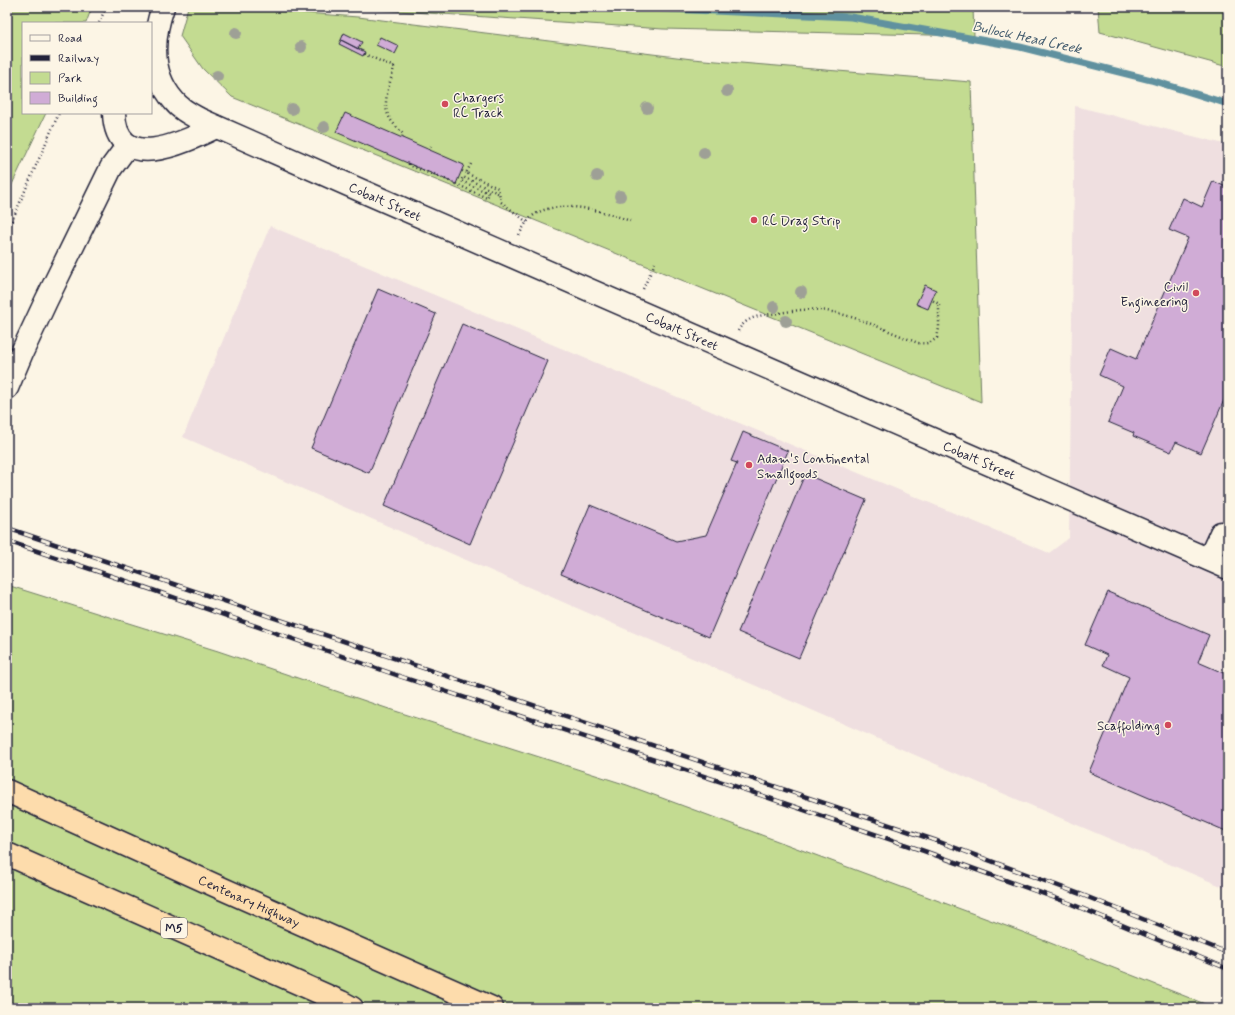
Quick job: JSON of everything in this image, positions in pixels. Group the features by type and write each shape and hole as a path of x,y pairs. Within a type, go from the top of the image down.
{"highway":[{"name":"Centenary Highway","path":"7,791 223,889 492,1008"},
{"name":"M5","path":"7,854 352,1008"}],"street":[{"path":"154,69 157,24 163,7"},
{"name":"Cobalt Street","path":"154,69 174,101 186,112 216,127 1218,563"},
{"path":"114,114 118,134 128,145 142,150 152,150 170,146 191,139 216,127"},
{"path":"7,388 46,301 104,182 111,168 128,145"},
{"path":"1218,563 1221,533"}],"path":[{"path":"99,22 106,7"},
{"path":"364,54 394,67 386,100 386,110 389,118 403,134 402,138"},
{"path":"7,232 60,114"},
{"path":"429,150 431,146"},
{"path":"409,164 487,198 489,193 461,181 463,177 500,194"},
{"path":"466,173 470,164"},
{"path":"462,171 498,188 501,202 527,222"},
{"path":"509,255 527,222 534,215 550,208 588,209 630,221"},
{"path":"634,310 655,264"},
{"path":"729,351 740,326 746,320 761,315 813,310 842,314 918,343 926,344 937,338 939,328 939,304 932,300"}],"shaded area":[{"path":"1075,106 1228,145 1228,889 1037,808 183,437 270,226 1049,553 1069,538"}],"green space":[{"path":"7,7 92,7 86,22 22,22 22,114 46,114 7,195"},
{"path":"188,7 223,7 358,17 692,59 971,82 981,402 232,97 203,69 180,36"},
{"path":"339,7 973,7 974,36 663,29"},
{"path":"1098,7 1228,7 1228,67 1100,32"},
{"path":"7,585 218,651 389,709 627,785 1025,933 1215,1008 7,1008"}],"building":[{"path":"344,33 362,42 358,49 341,40"},
{"path":"380,37 399,46 395,54 376,45"},
{"path":"341,40 365,52 363,56 339,44"},
{"path":"345,113 464,165 456,184 336,132"},
{"name":"Civil Engineering","path":"1213,181 1228,188 1228,391 1201,453 1176,442 1171,452 1133,436 1134,433 1108,422 1123,386 1099,375 1111,348 1136,359 1188,238 1169,230 1183,198 1202,207"},
{"path":"925,285 936,290 928,309 916,304"},
{"path":"378,289 436,314 369,473 311,448"},
{"path":"462,324 548,361 470,544 384,506"},
{"path":"743,432 788,451 709,637 561,574 590,505 676,541 706,535 737,463 731,461"},
{"path":"805,474 866,500 799,658 738,632"},
{"name":"Scaffolding","path":"1108,592 1209,635 1198,662 1228,675 1228,832 1089,772 1129,677 1103,665 1107,655 1085,645"}],"waterway":[{"name":"Bullock Head Creek","path":"625,7 851,17 1020,47 1151,80 1228,104"}],"railway":[{"path":"7,528 937,841 1080,894 1228,953"},
{"path":"7,541 402,677 731,785 924,851 1069,903 1228,969"}],"place":[{"name":"Chargers RC Track","path":"445,104"},
{"name":"RC Drag Strip","path":"754,220"},
{"name":"Civil Engineering","path":"1196,293"},
{"name":"Adam's Continental Smallgoods","path":"749,465"},
{"name":"Scaffolding","path":"1168,725"}]}
